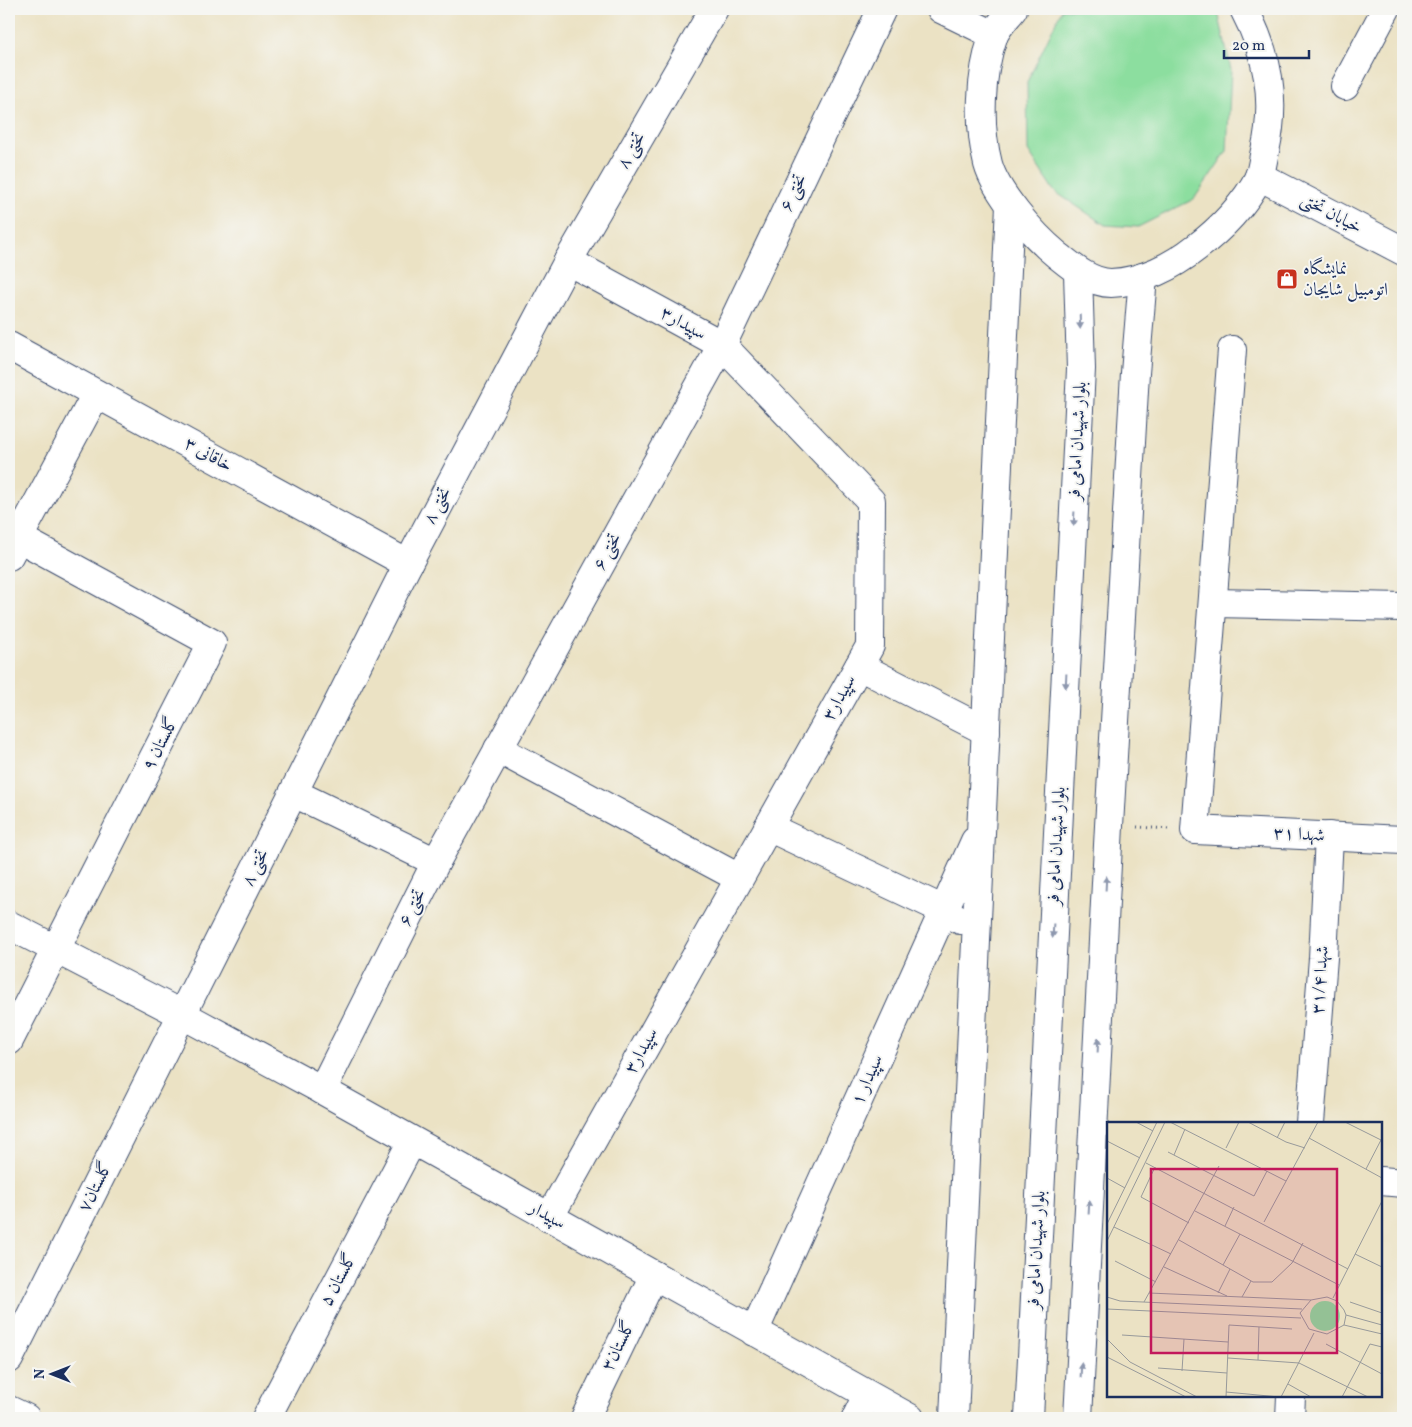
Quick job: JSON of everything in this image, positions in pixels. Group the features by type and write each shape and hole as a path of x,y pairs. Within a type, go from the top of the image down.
{"street":[{"name":"تختی ۸","path":"183,1015 408,564 568,261 714,9"},
{"name":"تختی ۶","path":"322,1090 436,862 722,345 882,9"},
{"path":"941,9 994,35"},
{"path":"1012,9 994,35 985,78 982,128 988,166 1010,205 1040,240 1078,273 1110,283 1143,277 1180,261 1208,239 1230,217 1259,176 1270,129 1270,83 1259,38 1244,9"},
{"path":"1345,86 1386,9"},
{"name":"خیابان تختی","path":"1259,176 1403,251"},
{"path":"954,1418 1010,205"},
{"name":"سپیدار۳","path":"549,1218 870,646 871,501 722,345 568,261"},
{"name":"بلوار شهیدان امامی فر","path":"1029,1418 1081,369 1078,273"},
{"path":"1078,1418 1134,383 1143,277"},
{"name":"خاقانی ۳","path":"9,346 408,564"},
{"path":"1195,830 1232,350"},
{"path":"14,547 96,394"},
{"name":"گلستان ۹","path":"9,1041 212,643 14,547"},
{"path":"1213,603 1403,607"},
{"path":"859,666 986,731"},
{"path":"498,749 739,878"},
{"path":"294,793 436,862"},
{"path":"768,827 944,910 977,931"},
{"name":"سپیدار ۱","path":"754,1332 982,827"},
{"name":"شهدا ۳۱","path":"1195,830 1403,840"},
{"name":"شهدا ۳۱/۴","path":"1310,1122 1323,958 1329,836"},
{"name":"سپیدار","path":"9,925 183,1015 322,1090 549,1218 654,1274 754,1332 861,1407 910,1418"},
{"name":"گلستان۷","path":"9,1359 183,1015"},
{"name":"گلستان ۵","path":"266,1418 412,1141"},
{"path":"1382,1181 1403,1183"},
{"name":"گلستان۳","path":"585,1418 654,1274"},
{"path":"1290,1418 1291,1397"},
{"path":"9,1410 26,1418"}],"path":[{"path":"1109,826 1195,830"}],"green space":[{"path":"1062,9 1214,9 1218,12 1231,70 1227,151 1194,199 1138,227 1105,225 1054,191 1028,151 1027,82"}],"place":[{"name":"نمایشگاه اتومبیل شایجان","path":"1287,279"}]}
